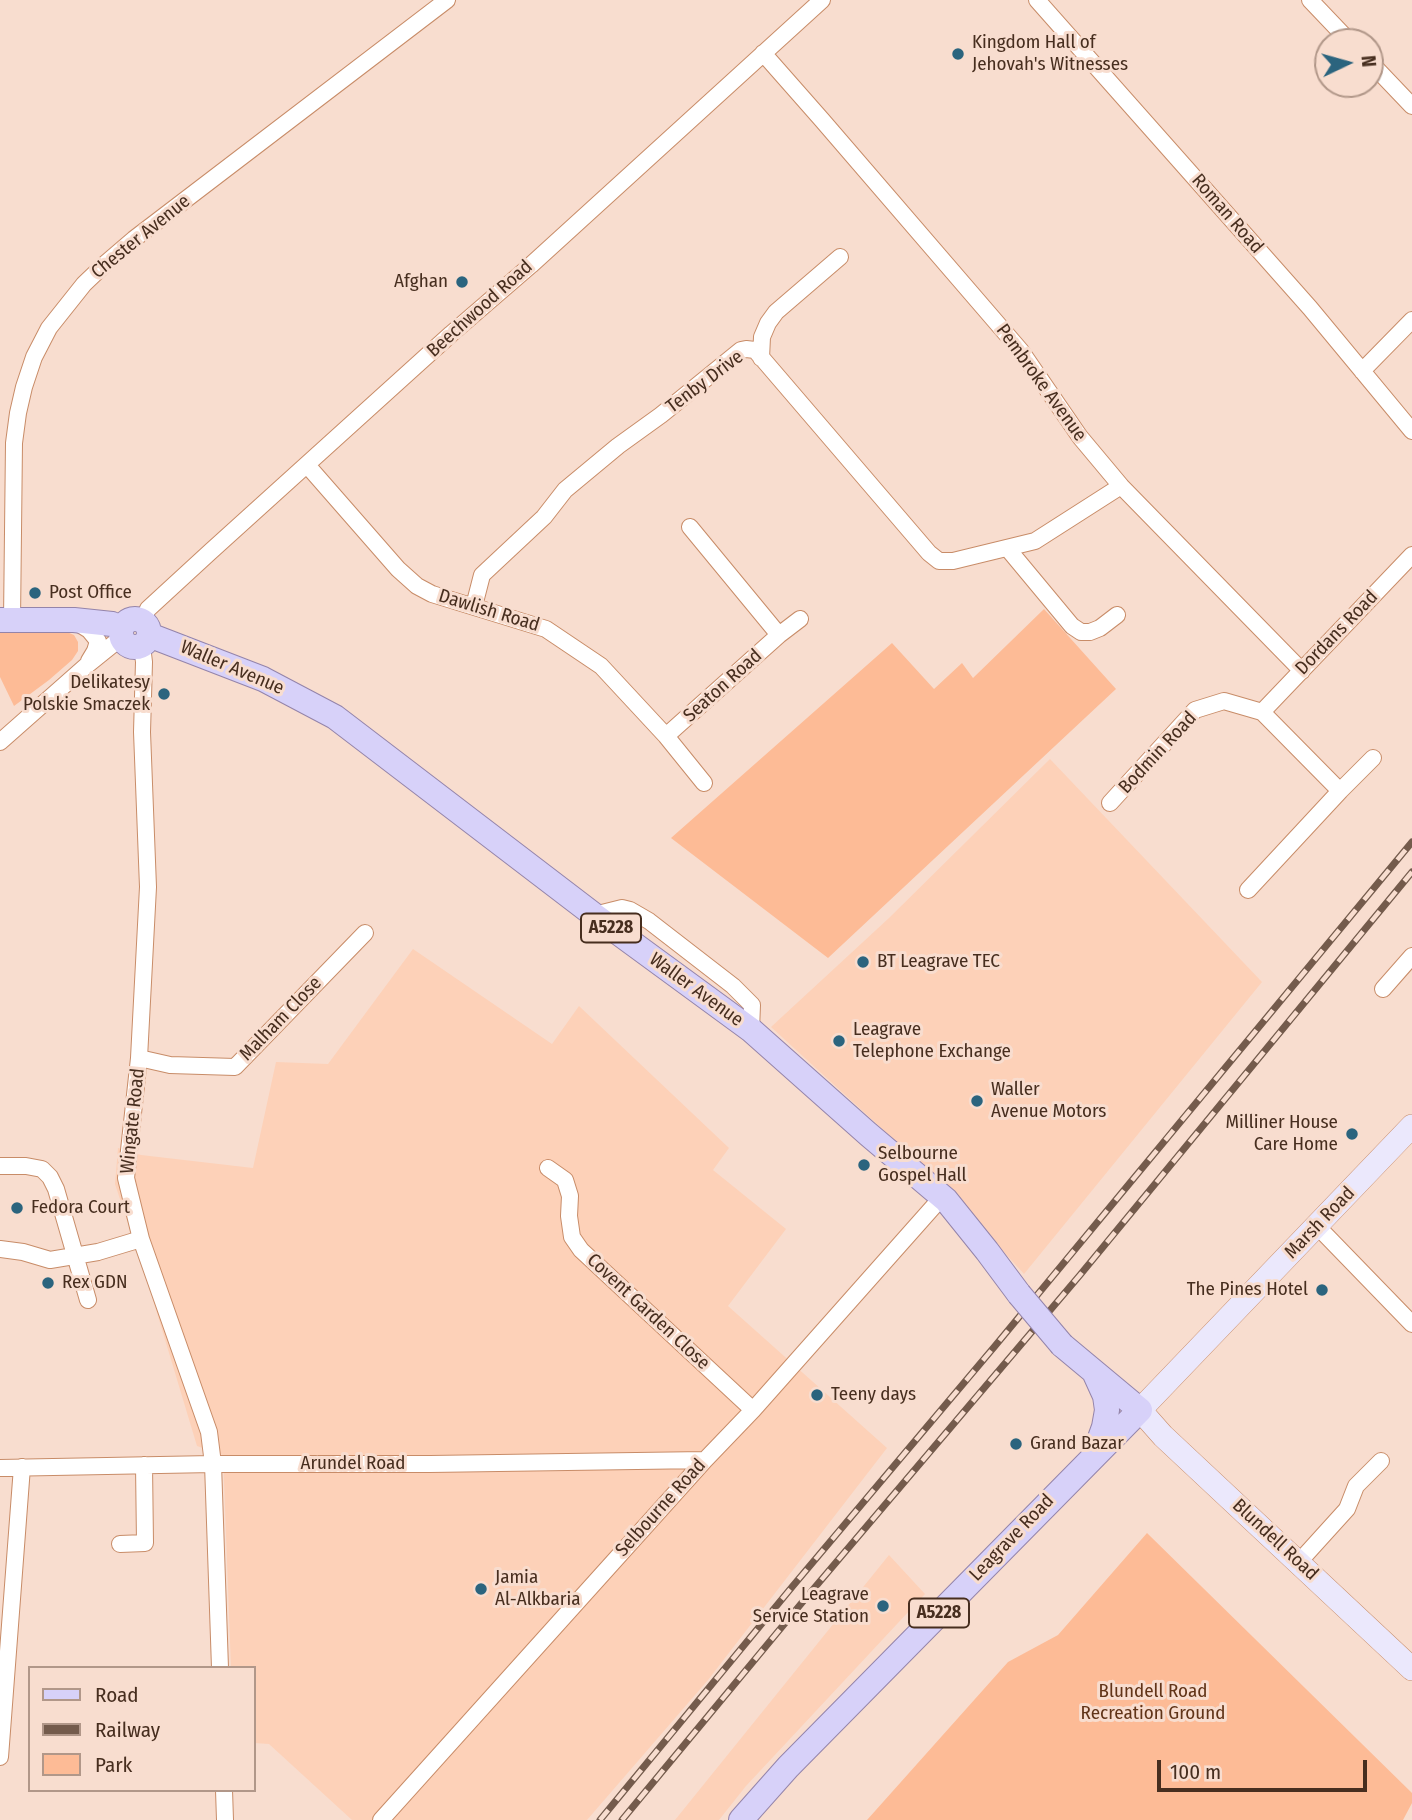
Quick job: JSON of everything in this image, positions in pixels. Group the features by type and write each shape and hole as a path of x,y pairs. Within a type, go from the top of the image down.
{"main road":[{"name":"Waller Avenue","path":"6,620 74,620 112,624 263,679 335,718 594,915 751,1030 942,1197 1062,1345 1140,1410"},
{"name":"Marsh Road","path":"1140,1410 1412,1126"},
{"path":"1093,1456 1107,1410 1105,1396 1095,1374"},
{"name":"Leagrave Road","path":"741,1820 788,1767 1140,1410"},
{"name":"Blundell Road","path":"1140,1410 1163,1436 1412,1669"}],"street":[{"name":"Chester Avenue","path":"6,620 7,443 34,357 49,328 84,284 134,239 447,0"},
{"name":"Beechwood Road","path":"0,742 86,666 135,633 148,610 164,594 822,0"},
{"name":"Roman Road","path":"1037,0 1293,289 1412,431"},
{"path":"1310,0 1337,28"},
{"name":"Pembroke Avenue","path":"763,53 1021,351 1080,437 1121,486 1302,671"},
{"path":"1384,77 1412,106"},
{"path":"761,358 762,337 776,312 840,257"},
{"path":"1362,371 1412,320"},
{"name":"Tenby Drive","path":"474,606 482,575 544,517 565,490 741,350 746,349 755,350 929,553 939,561 953,561 1035,541 1121,486"},
{"name":"Dawlish Road","path":"307,465 398,569 417,586 432,594 547,629 601,666 666,736 704,783"},
{"name":"Seaton Road","path":"690,527 779,635"},
{"path":"1008,549 1072,625 1081,632 1100,628 1117,615"},
{"name":"Dordans Road","path":"1262,712 1412,555"},
{"name":"Seaton Road","path":"666,736 800,619"},
{"path":"74,620 89,630 98,641 86,666"},
{"name":"Wingate Road","path":"135,633 144,662 142,732 148,887 139,1058 126,1178 141,1239 209,1432 213,1464 220,1666"},
{"name":"Bodmin Road","path":"1110,803 1195,710 1224,701 1262,712 1340,791"},
{"path":"1248,890 1373,758"},
{"name":"Malham Close","path":"139,1058 170,1065 235,1067 365,933"},
{"path":"1383,989 1412,956"},
{"path":"0,1166 42,1169 50,1177 56,1189 88,1300"},
{"name":"Covent Garden Close","path":"548,1168 565,1181 570,1196 572,1237 581,1250 753,1410"},
{"name":"Selbourne Road","path":"381,1820 942,1197"},
{"path":"1317,1226 1412,1324"},
{"path":"0,1250 23,1252 50,1260 98,1252 141,1239"},
{"name":"Arundel Road","path":"0,1468 705,1460"},
{"path":"1299,1562 1347,1508 1356,1486 1381,1461"},
{"path":"120,1544 145,1544 144,1465"},
{"path":"0,1757 22,1467"},
{"path":"224,1792 225,1820"}],"shaded area":[{"path":"1050,759 1262,982 1024,1274 938,1180 771,1027 889,918"},
{"path":"413,949 552,1044 579,1006 729,1148 713,1170 786,1229 728,1306 887,1448 708,1680 587,1820 352,1820 269,1744 256,1743 256,1666 231,1666 223,1455 197,1446 115,1184 118,1148 141,1155 253,1168 276,1062 328,1064"},
{"path":"889,1555 925,1594 746,1786 719,1820 675,1820"}],"green space":[{"path":"1044,609 1116,689 828,958 671,838 892,643 934,689 962,663 973,678"},
{"path":"0,632 67,632 74,635 78,642 78,651 72,660 49,680 14,706 0,677"},
{"name":"Blundell Road Recreation Ground","path":"1147,1533 1412,1793 1412,1803 1403,1820 867,1820 1008,1662 1058,1635"}],"railway":[{"path":"600,1820 1412,842"},
{"path":"622,1820 1080,1275 1412,872"}],"place":[{"name":"Kingdom Hall of Jehovah's Witnesses","path":"958,54"},
{"name":"Afghan","path":"462,282"},
{"name":"Post Office","path":"35,593"},
{"name":"Delikatesy Polskie Smaczek","path":"164,694"},
{"name":"BT Leagrave TEC","path":"863,962"},
{"name":"Leagrave Telephone Exchange","path":"839,1041"},
{"name":"Waller Avenue Motors","path":"977,1101"},
{"name":"Milliner House Care Home","path":"1352,1134"},
{"name":"Selbourne Gospel Hall","path":"864,1165"},
{"name":"Fedora Court","path":"17,1208"},
{"name":"Rex GDN","path":"48,1283"},
{"name":"The Pines Hotel","path":"1322,1290"},
{"name":"Teeny days","path":"817,1395"},
{"name":"Grand Bazar","path":"1016,1444"},
{"name":"Jamia Al-Alkbaria","path":"481,1589"},
{"name":"Leagrave Service Station","path":"883,1606"}]}
